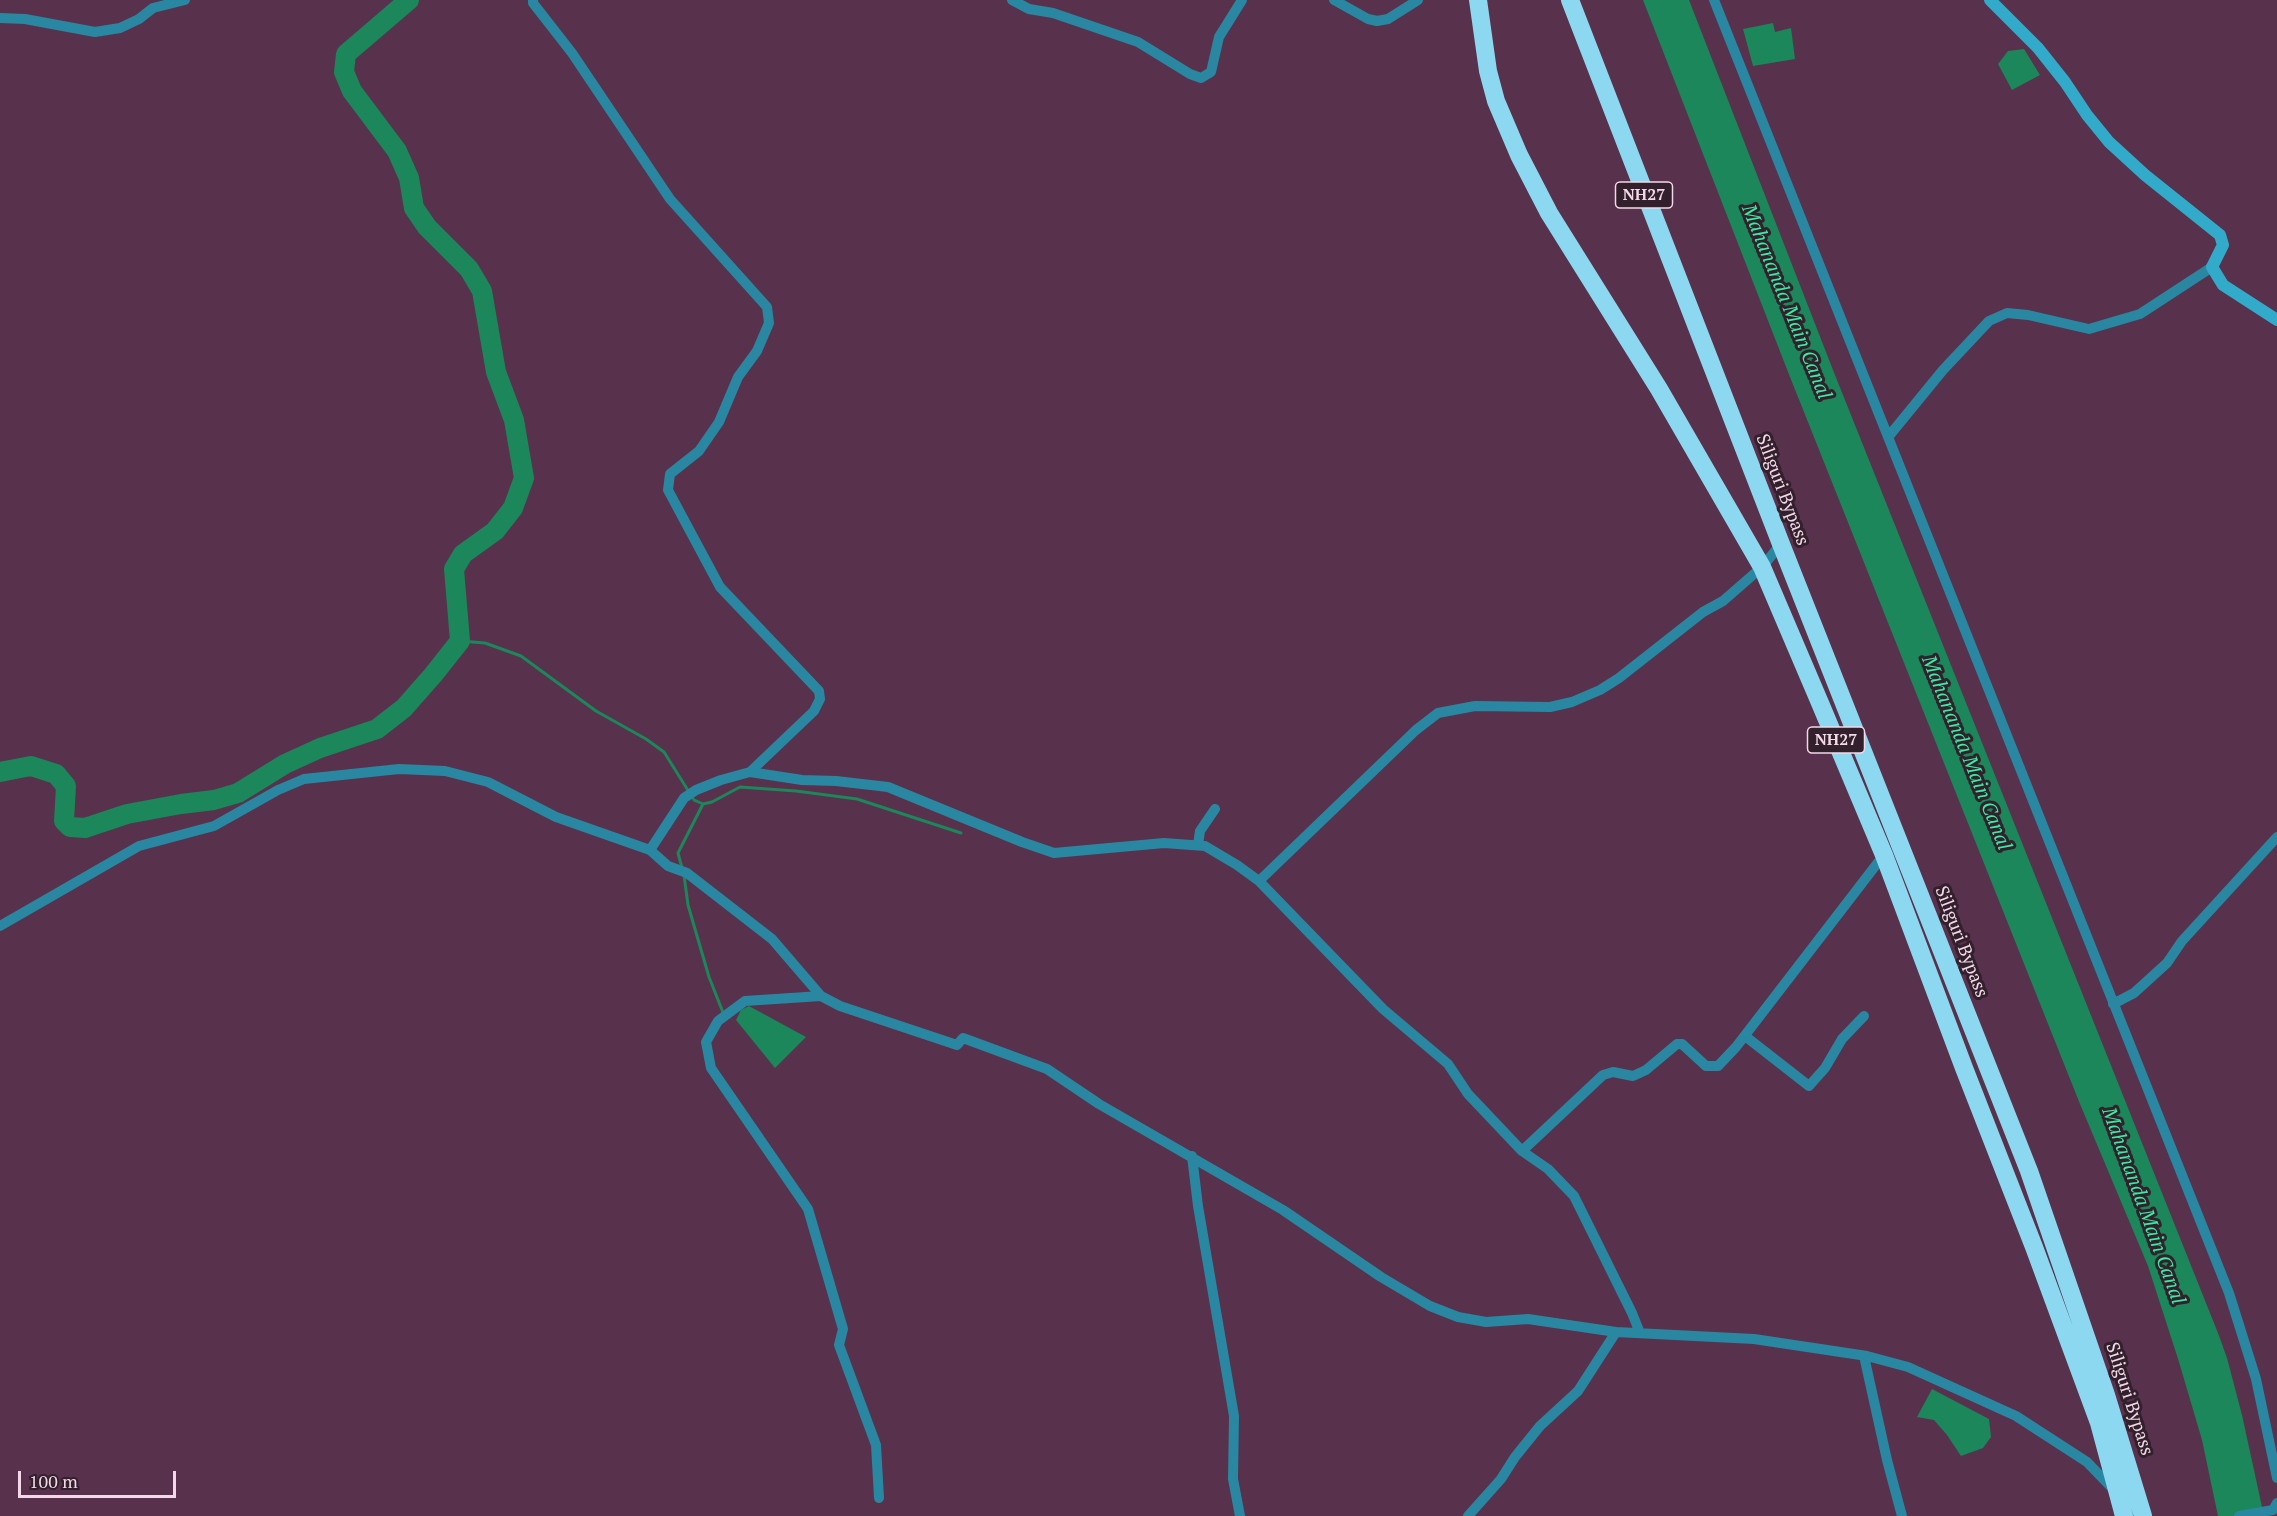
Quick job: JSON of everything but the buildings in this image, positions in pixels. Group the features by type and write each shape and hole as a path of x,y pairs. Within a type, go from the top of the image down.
{"highway":[{"name":"NH27","path":"1478,0 1488,70 1519,155 1549,213 1659,389 1762,567 1884,855 2099,1423 2124,1516"},
{"name":"Siliguri Bypass","path":"1570,0 1781,544 2029,1171 2099,1373 2143,1516"}],"street":[{"path":"0,18 25,19 95,32 120,28 139,19 153,8 185,0"},
{"path":"533,0 572,53 670,199 767,307 769,322 757,351 738,377 719,422 699,451 670,474 668,490 720,586 819,691 820,699 814,711 750,772 696,790 684,798 650,850"},
{"path":"1012,0 1029,9 1053,14 1138,42 1190,74 1201,78 1210,72 1219,37 1242,0"},
{"path":"1334,0 1368,19 1377,21 1388,19 1418,0"},
{"path":"1714,0 2229,1293 2256,1379 2277,1478"},
{"path":"1888,436 1943,370 1989,321 2007,313 2028,315 2089,329 2140,314 2212,267 2223,245 2220,235 2145,176 2109,142 2038,48 1990,0"},
{"path":"2212,267 2223,285 2277,320"},
{"path":"1259,881 1416,730 1438,713 1474,706 1550,707 1572,702 1600,690 1619,678 1703,612 1723,601 1762,567 1781,544"},
{"path":"0,926 138,846 214,826 304,778 399,769 445,771 488,782 556,817 650,850 668,866 687,873 772,939 821,996 840,1006 957,1045 963,1038 1047,1069 1099,1104 1283,1210 1381,1277 1430,1306 1458,1317 1486,1322 1528,1319 1616,1332 1754,1339 1863,1356 1908,1367 2016,1416 2087,1462 2119,1495 2138,1496"},
{"path":"750,772 802,780 888,787 1054,853 1164,843 1205,846 1259,881 1383,1009 1448,1064 1468,1094 1522,1150 1548,1169 1574,1196 1632,1312 1640,1333"},
{"path":"1198,845 1200,831 1215,809"},
{"path":"2113,1004 2134,993 2167,963 2182,941 2277,837"},
{"path":"1522,1150 1603,1075 1613,1072 1633,1076 1646,1070 1677,1044 1682,1044 1706,1066 1718,1066 1745,1036 1898,839"},
{"path":"821,996 745,1001 718,1021 706,1042 711,1068 808,1209 843,1329 839,1345 876,1445 879,1498"},
{"path":"1745,1036 1809,1086 1825,1068 1842,1039 1864,1016"},
{"path":"1192,1156 1198,1206 1234,1416 1233,1479 1240,1516"},
{"path":"1468,1516 1502,1479 1515,1457 1540,1426 1578,1392 1616,1332"},
{"path":"1863,1356 1902,1516"},
{"path":"2239,1516 2275,1506"}],"water":[{"name":"Mahananda Main Canal","path":"1643,0 1689,0 1833,370 2218,1333 2242,1415 2264,1516 2218,1516 2202,1440 2148,1266 2080,1104 1790,377"},
{"path":"1773,23 1775,32 1791,28 1795,59 1753,66 1743,29"},
{"path":"2024,49 2040,75 2012,90 1998,64 2008,51"},
{"path":"749,1006 806,1037 775,1068 736,1020 741,1010"},
{"path":"1932,1389 1989,1419 1991,1437 1983,1448 1961,1456 1934,1420 1917,1417"}],"waterway":[{"path":"0,772 31,766 56,774 66,786 64,821 70,827 85,828 127,814 214,800 238,793 285,764 320,748 377,729 404,708 460,641 454,569 463,554 495,531 513,508 524,478 514,420 496,372 482,291 469,269 427,227 414,208 409,178 397,151 352,91 344,72 346,54 409,0"},
{"path":"460,641 485,643 521,656 596,711 646,739 664,752 694,800 703,804 712,802 740,787 796,791 857,799 961,833"},
{"path":"682,868 678,853 703,804"},
{"path":"684,875 688,905 709,977 724,1015"}]}
